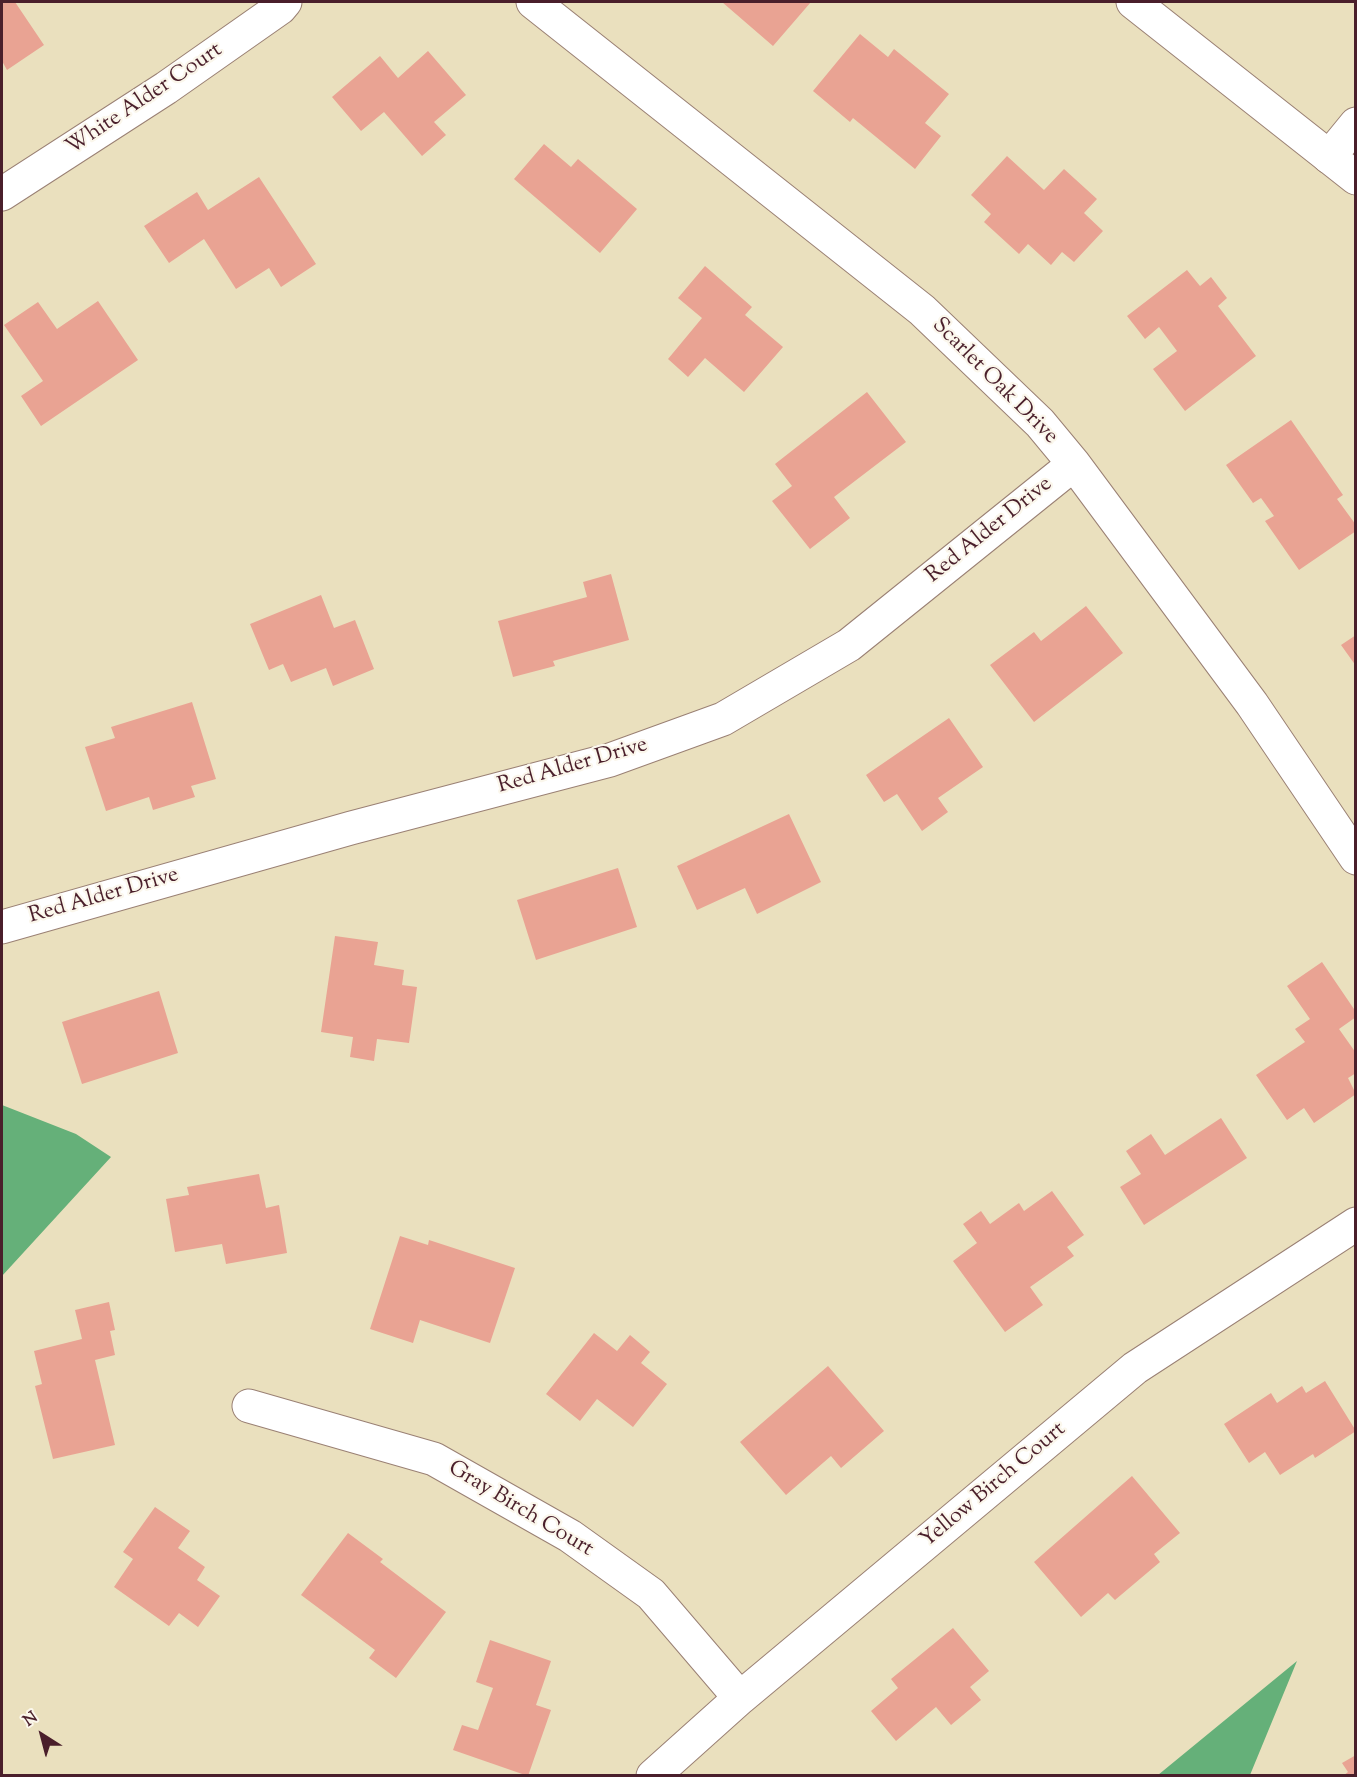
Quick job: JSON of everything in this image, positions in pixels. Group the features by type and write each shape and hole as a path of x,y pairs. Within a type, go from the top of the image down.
{"street":[{"name":"White Alder Court","path":"2,194 166,88 280,8 285,2"},
{"name":"Scarlet Oak Drive","path":"532,2 922,310 1040,423 1074,464 1252,704 1356,858"},
{"path":"1133,2 1356,178"},
{"path":"1329,157 1356,124"},
{"name":"Red Alder Drive","path":"2,927 351,828 610,760 723,719 849,645 1074,464"},
{"name":"Yellow Birch Court","path":"654,1776 740,1698 1135,1368 1356,1224"},
{"name":"Gray Birch Court","path":"249,1406 434,1458 570,1536 651,1594 740,1698"}],"green space":[{"path":"2,1105 76,1134 111,1157 2,1276"},
{"path":"1297,1661 1250,1775 1158,1775"}],"building":[{"path":"2,2 15,2 44,45 7,70 2,61"},
{"path":"722,2 811,2 773,46"},
{"path":"860,34 888,57 894,49 949,94 925,123 941,136 915,169 853,118 850,122 813,91"},
{"path":"428,51 466,95 434,122 446,135 422,156 384,112 361,131 332,97 380,56 398,78"},
{"path":"544,144 571,167 578,159 637,209 600,253 514,179"},
{"path":"1007,156 1044,190 1064,169 1097,199 1084,213 1103,231 1074,262 1062,252 1051,265 1028,244 1019,254 984,222 991,214 971,195"},
{"path":"259,177 316,264 281,287 269,268 236,289 204,239 169,263 144,226 197,192 208,210"},
{"path":"705,266 752,307 745,315 783,347 744,392 705,358 688,377 668,359 702,318 678,298"},
{"path":"1187,270 1200,286 1211,277 1227,298 1218,306 1256,356 1185,411 1153,369 1177,351 1159,327 1145,339 1127,316"},
{"path":"98,301 138,360 41,426 21,396 43,381 4,325 38,302 57,329"},
{"path":"867,392 906,442 834,497 850,518 810,549 772,501 792,486 775,464"},
{"path":"1291,420 1343,495 1337,499 1356,525 1356,531 1299,570 1265,521 1274,516 1261,498 1253,503 1226,465"},
{"path":"611,574 629,640 553,661 555,666 513,677 498,621 587,597 583,582"},
{"path":"321,595 334,628 355,620 374,669 333,686 326,668 291,682 283,664 269,670 250,624"},
{"path":"1086,606 1123,653 1034,722 990,665 1034,632 1041,641"},
{"path":"1356,635 1356,666 1341,645"},
{"path":"192,702 216,779 191,786 195,797 153,810 149,797 106,811 85,747 115,738 111,727"},
{"path":"949,718 983,767 938,798 948,812 922,831 897,794 884,802 866,775"},
{"path":"789,814 821,882 757,914 745,888 697,910 677,866"},
{"path":"618,868 637,927 536,960 517,900"},
{"path":"335,936 378,942 374,965 404,970 402,985 417,987 409,1043 377,1039 374,1061 350,1057 353,1037 321,1032"},
{"path":"1322,962 1356,1012 1356,1017 1339,1029 1356,1053 1356,1073 1348,1078 1356,1094 1314,1123 1304,1108 1287,1120 1256,1075 1305,1042 1295,1029 1310,1019 1287,986"},
{"path":"159,991 178,1053 82,1084 62,1022"},
{"path":"1221,1118 1247,1158 1144,1225 1120,1187 1141,1174 1126,1151 1151,1134 1165,1155"},
{"path":"259,1174 266,1208 279,1205 287,1253 226,1264 222,1244 175,1252 166,1199 189,1195 187,1187"},
{"path":"1052,1191 1084,1235 1067,1247 1074,1256 1030,1287 1043,1305 1005,1332 953,1261 977,1243 963,1224 981,1211 990,1224 1019,1203 1024,1211"},
{"path":"400,1236 428,1245 429,1240 515,1268 490,1343 420,1320 413,1343 370,1329"},
{"path":"109,1302 115,1330 110,1331 115,1355 95,1360 115,1445 53,1459 35,1386 42,1384 34,1351 82,1339 75,1310"},
{"path":"594,1333 617,1351 630,1335 650,1352 641,1363 667,1384 633,1427 597,1399 580,1421 546,1394"},
{"path":"828,1366 884,1431 841,1468 831,1456 786,1495 740,1442"},
{"path":"1325,1381 1356,1431 1315,1458 1313,1454 1280,1475 1265,1452 1249,1463 1224,1424 1271,1393 1277,1403 1302,1386 1306,1393"},
{"path":"1132,1476 1180,1533 1154,1554 1160,1562 1115,1600 1108,1593 1081,1617 1034,1562"},
{"path":"155,1507 190,1531 178,1548 205,1567 197,1580 220,1596 198,1627 179,1613 169,1626 114,1587 133,1559 123,1552"},
{"path":"348,1533 383,1559 380,1562 446,1612 396,1678 369,1658 375,1650 301,1595"},
{"path":"953,1628 989,1671 970,1687 981,1700 951,1725 936,1707 896,1741 871,1711 898,1688 891,1679"},
{"path":"490,1640 551,1661 536,1705 551,1710 528,1776 453,1750 462,1725 478,1730 493,1688 476,1682"},
{"path":"1356,1755 1356,1776 1343,1776 1348,1772 1342,1763"}]}
